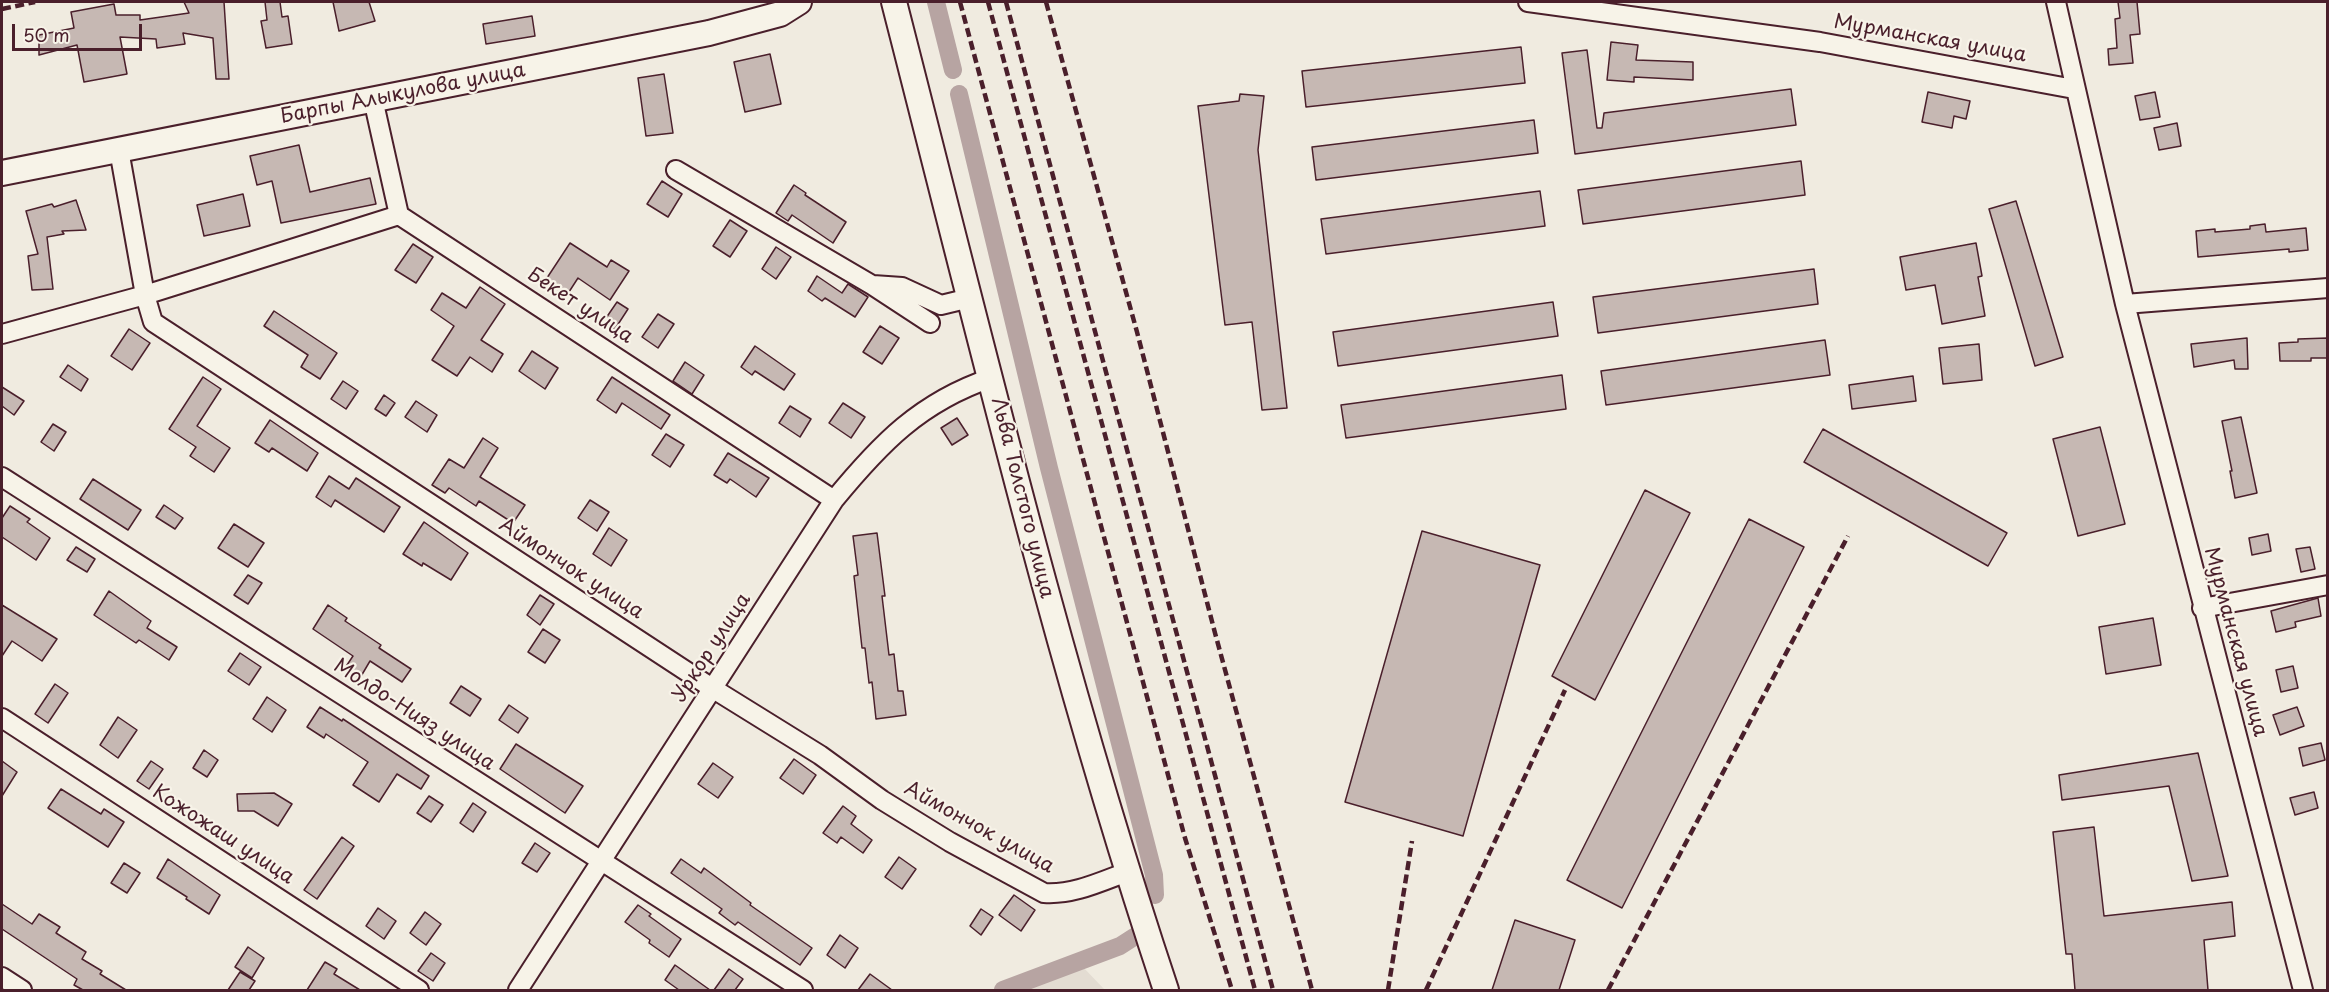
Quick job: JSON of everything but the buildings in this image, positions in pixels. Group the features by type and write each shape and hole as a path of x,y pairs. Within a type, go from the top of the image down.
{"main road":[{"name":"Барпы Алыкулова улица","path":"2,173 709,33 780,14 799,2"},
{"name":"Льва Толстого улица","path":"894,2 1056,630 1127,873 1166,990"}],"street":[{"name":"Мурманская улица","path":"1528,2 1820,42 2074,89"},
{"name":"Мурманская улица","path":"2056,2 2074,89 2125,304 2202,608 2303,990"},
{"path":"2,334 145,295 399,215 373,99"},
{"name":"Аймончок улица","path":"119,150 145,295 153,322 712,688 820,755 882,800 950,842 1044,893 1059,894 1073,891 1127,873"},
{"path":"676,170 872,285 930,323"},
{"name":"Бекет улица","path":"399,215 834,500"},
{"path":"872,285 902,287 941,305 970,298"},
{"path":"2125,304 2328,288"},
{"name":"Уркор улица","path":"518,990 834,500 870,457 894,433 963,387 991,378"},
{"name":"Молдо-Нияз улица","path":"2,477 803,990"},
{"path":"2202,608 2328,585"},
{"name":"Кожожаш улица","path":"2,717 419,990"},
{"path":"2,977 22,990"}],"shaded area":[{"path":"1081,965 1105,990 1003,990"}],"waterway":[{"path":"936,2 953,70"},
{"path":"959,94 1049,468 1154,875 1155,895"},
{"path":"1003,990 1120,946 1134,937"}],"railway":[{"path":"2,9 35,2"},
{"path":"960,2 1185,838 1232,990"},
{"path":"988,2 1255,990"},
{"path":"1006,2 1273,990"},
{"path":"1046,2 1137,332 1215,633 1312,990"},
{"path":"1608,990 1848,536"},
{"path":"1426,990 1565,690"},
{"path":"1388,990 1412,841"}]}
